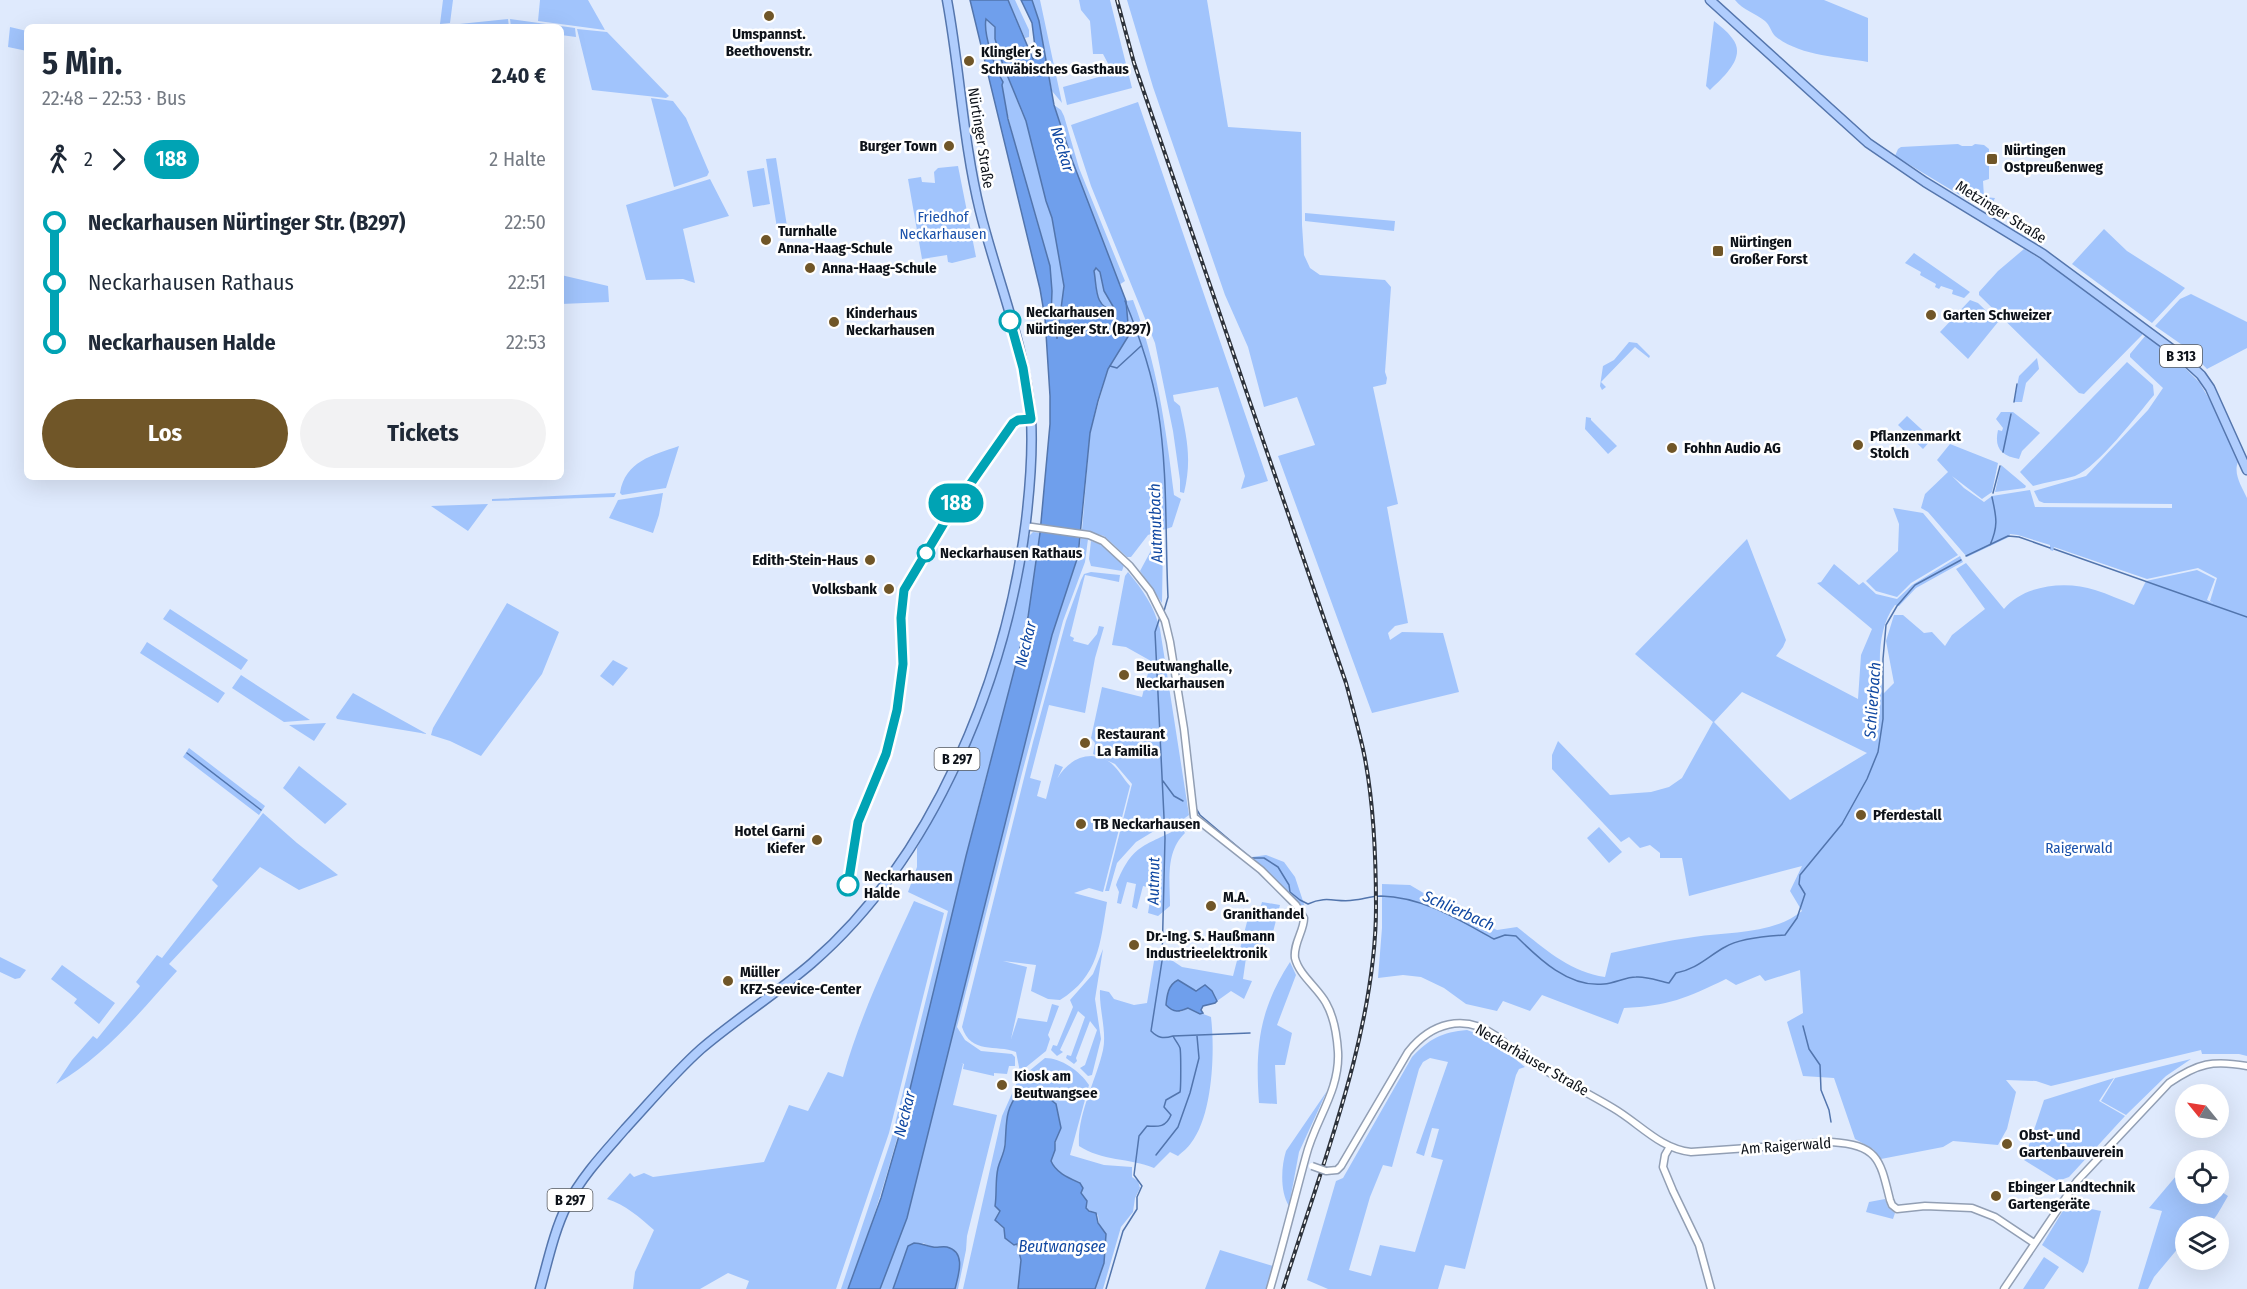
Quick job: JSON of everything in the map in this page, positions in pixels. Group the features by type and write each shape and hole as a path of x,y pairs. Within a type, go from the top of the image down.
{"main road":[{"name":"Nürtinger Straße","path":"947,0 969,162 1023,368 1031,419 1031,466 1025,526"},
{"name":"Metzinger Straße","path":"1710,0 1868,143 1925,182 2043,254 2177,353 2201,375 2210,388 2247,470"},
{"name":"B 297","path":"540,1289 562,1215 576,1189 600,1157 696,1054 777,992 826,950 868,906 903,858 947,779 981,702 1008,613 1025,526"}],"street":[{"path":"1025,526 1084,534 1103,541 1142,580 1165,621 1184,729 1194,817 1261,870 1302,913 1304,923 1296,946 1295,957 1302,971 1326,1003 1336,1033 1339,1054 1331,1096 1304,1162 1270,1289"},
{"name":"Neckarhäuser Straße","path":"1304,1162 1326,1171 1337,1170 1408,1052 1419,1038 1435,1028 1449,1024 1471,1024 1488,1031 1520,1056 1613,1108 1669,1148"},
{"path":"2004,1289 2063,1199 2116,1138 2169,1083 2187,1071 2211,1063 2224,1062 2247,1066"},
{"name":"Am Raigerwald","path":"1669,1148 1691,1152 1831,1142 1854,1145 1868,1151 1879,1161 1892,1205 1897,1209 1925,1206 1972,1208 1995,1217 2034,1243"},
{"path":"1669,1148 1663,1167 1699,1245 1711,1289"}],"green space":[{"path":"443,0 453,0 450,23 440,24"},
{"path":"540,0 588,0 605,30 564,24 538,21"},
{"path":"1008,0 1015,0 1029,30 1029,37 1025,38"},
{"path":"1032,0 1040,0 1062,103 1052,91 1039,21"},
{"path":"1079,0 1110,0 1132,88 1067,105 1063,87 1113,73 1103,54 1093,54 1090,21 1081,10"},
{"path":"1127,0 1207,0 1228,127 1301,132 1302,225 1304,255 1310,268 1320,275 1385,280 1391,287 1386,384 1373,387 1398,504 1387,507 1408,623 1395,626 1388,633 1390,640 1402,632 1443,633 1459,692 1372,713 1278,456 1315,445 1297,397 1264,407 1248,347 1225,295 1153,87"},
{"path":"1735,0 1824,0 1868,18 1868,62 1820,55 1785,43 1775,36 1765,21"},
{"path":"508,19 509,24 459,24"},
{"path":"510,19 546,24 511,24"},
{"path":"986,19 995,27 998,50 1026,121 1052,218 1064,286 1059,332 1056,332 1055,317 1051,317 1050,282 1045,249 1010,122 1001,85 1003,82 988,42"},
{"path":"1714,21 1732,38 1737,52 1732,67 1710,90 1706,86"},
{"path":"564,26 575,28 576,37 564,35"},
{"path":"10,27 24,30 24,50 8,47"},
{"path":"577,29 607,32 669,96 666,98 592,90"},
{"path":"651,98 673,101 686,118 709,172 707,176 674,187"},
{"path":"1138,102 1268,481 1241,489 1245,476 1218,387 1173,395 1174,401 1180,406 1188,449 1188,470 1184,493 1180,492 1173,431 1155,343 1091,186 1071,125"},
{"path":"1054,105 1061,110 1064,116 1079,168 1125,281 1119,285 1072,160"},
{"path":"1958,144 1962,146 1984,145 1989,149 1989,179 1983,181 1984,197 1995,198 1988,207 1973,203 1895,156 1901,147"},
{"path":"776,158 787,226 777,228 766,159"},
{"name":"Friedhof Neckarhausen","path":"958,166 976,257 952,263 948,262 947,255 922,259 908,179 921,177 922,182 935,183 934,172 938,168"},
{"path":"764,168 770,204 753,207 747,171"},
{"path":"710,179 729,216 683,229 695,283 683,279 646,280 626,205"},
{"path":"1305,213 1395,221 1394,231 1305,221"},
{"path":"2104,229 2127,251 2185,288 2152,323 2072,264"},
{"path":"2024,249 2060,271 2142,332 2142,335 2084,394 2079,393 1979,295 1979,292 1998,271"},
{"path":"1914,253 1970,292 1964,298 1952,294 1953,290 1941,286 1939,289 1935,287 1936,284 1920,275 1921,272 1905,263"},
{"path":"1096,268 1100,272 1104,291 1115,308 1114,310 1100,301 1096,289 1094,271"},
{"path":"564,276 608,286 609,302 564,304"},
{"path":"2191,294 2247,322 2247,348 2207,369 2188,349 2155,326 2180,299"},
{"path":"1133,300 1154,372 1164,420 1174,495 1181,499 1172,527 1148,535 1131,557 1127,557 1104,536 1082,530 1090,433 1108,369 1129,335 1126,301"},
{"path":"1970,300 1978,303 1998,322 1968,359 1940,332"},
{"name":"Raigerwald","path":"2146,335 2174,357 2199,382 2214,407 2238,462 2237,476 2247,498 2247,1056 2202,1054 2201,1050 2051,1086 2036,1081 2006,1080 2016,1092 2007,1129 1998,1145 1953,1141 1943,1147 1881,1159 1873,1149 1855,1139 1834,1078 1803,1076 1787,1022 1803,1013 1800,970 1765,981 1760,975 1736,985 1726,979 1677,1000 1624,1008 1618,1024 1542,995 1530,1011 1503,1001 1497,1011 1466,1004 1444,988 1421,977 1403,975 1378,978 1382,928 1382,884 1410,885 1497,930 1517,927 1568,965 1605,977 1611,953 1652,944 1764,928 1790,919 1802,911 1790,891 1802,866 1689,896 1682,858 1660,858 1660,853 1650,845 1640,848 1629,837 1621,842 1552,769 1552,755 1558,741 1610,795 1651,792 1669,787 1682,778 1713,722 1635,654 1747,539 1786,640 1776,656 1858,699 1861,655 1872,629 1817,583 1821,582 1834,564 1859,585 1863,582 1876,594 1897,599 1912,585 1960,556 1963,562 1916,588 1899,606 1895,605 1889,614 1880,648 1883,694 1894,683 1886,641 1894,615 1903,615 1924,633 1932,632 1945,646 1952,635 1985,609 1956,569 1966,563 2004,609 2022,594 2058,585 2084,587 2134,605 2146,581 2197,570 2215,579 2207,600 2213,603 2210,601 2217,578 2198,568 2147,579 2054,547 2053,551 2050,550 2050,545 2010,534 2009,537 1967,557 1928,512 1921,508 1925,494 1948,472 1937,460 1950,444 1998,463 1992,492 1982,499 1952,476 1984,502 1992,496 2030,490 2035,507 2172,508 2172,504 2044,503 2039,501 2034,491 2086,476 2148,410 2163,388 2130,357","holes":["1742,692 1867,753 1790,800 1714,722"]},
{"path":"1629,342 1637,343 1650,356 1649,358 1635,347 1601,382 1606,387 1602,390 1600,386 1603,366 1614,360"},
{"path":"2037,358 2039,369 2026,383 2022,402 2014,402 2019,376"},
{"path":"2127,362 2153,385 2154,395 2117,440 2084,471 2075,476 2033,486 2020,472"},
{"path":"2001,412 2013,412 2040,433 2022,451 2019,459 2003,453 1998,446 1998,430 2002,431 2003,428 1996,419"},
{"path":"1907,416 1932,439 1923,449 1898,425"},
{"path":"1586,417 1591,418 1617,446 1608,454 1585,429"},
{"path":"679,446 666,488 622,495 620,493 623,482 634,466 650,456"},
{"path":"2001,465 2026,486 2025,488 1995,492"},
{"path":"616,493 614,497 492,501 492,499"},
{"path":"663,493 653,533 609,518 618,500"},
{"path":"488,504 468,531 431,506"},
{"path":"1893,508 1923,513 1958,555 1911,583 1897,597 1876,591 1866,581 1898,551 1899,524"},
{"path":"1033,532 1040,533 1029,608 971,834 913,1079 867,1237 848,1289 841,1289 891,1140 948,911 908,892 917,867 917,848 967,748 993,684 1013,616 1029,536"},
{"path":"1081,538 1088,539 1085,562 1063,621 957,1027 965,1040 981,1051 1012,1054 1015,1057 1015,1066 1009,1066 1007,1074 994,1073 994,1076 963,1069 964,1064 961,1063 963,1064 953,1105 997,1115 967,1236 958,1289 955,1289 960,1267 959,1257 946,1247 934,1248 923,1243 896,1279 893,1289 880,1289 907,1217 1052,635 1078,556"},
{"path":"1163,539 1162,603 1140,571 1154,545"},
{"path":"1091,541 1100,544 1124,565 1122,571 1091,566 1089,559"},
{"path":"1091,572 1120,575 1119,582 1085,575 1070,636 1074,638 1073,641 1088,645 1097,634 1099,626 1104,627 1095,658 1085,713 1049,705 1030,778 1041,781 1037,796 1046,799 1055,764 1063,767 1057,779 1074,761 1096,756 1111,763 1130,786 1103,892 1089,888 1074,893 1107,902 1096,958 1083,980 1060,1000 1048,999 1031,991 1036,965 1003,961 1027,967 1011,1039 1018,1018 1047,1022 1052,1004 1059,1006 1048,1035 1050,1039 1046,1051 1020,1072 1016,1052 985,1047 971,1042 962,1027 1033,742 1066,621 1084,574"},
{"path":"1128,572 1155,613 1160,629 1189,815 1170,829 1159,828 1136,842 1117,863 1109,891 1105,891 1132,784 1115,764 1093,754 1095,743 1091,738 1102,687 1142,697 1151,661 1126,647 1112,645 1125,576"},
{"path":"507,603 559,632 542,674 481,756 450,741 431,735"},
{"path":"170,609 248,660 241,670 163,619"},
{"path":"147,642 225,693 218,703 140,653"},
{"path":"613,660 628,668 613,686 600,676"},
{"path":"241,675 310,720 284,722 232,688"},
{"path":"353,693 427,734 337,719 336,717"},
{"path":"326,723 314,741 289,725"},
{"path":"189,748 265,806 259,815 183,757"},
{"path":"299,766 347,804 325,824 283,788"},
{"path":"263,813 338,875 299,890 260,867 169,964 177,971 136,1017 90,1061 56,1084 72,1060 93,1036 97,1039 140,986 136,982 157,955 162,958 218,886 212,880"},
{"path":"1181,827 1185,833 1171,858 1170,906 1158,916 1148,913 1152,888 1143,886 1137,909 1132,907 1136,884 1127,882 1121,904 1117,903 1119,892 1116,885 1128,861 1141,847"},
{"path":"1599,827 1622,852 1609,863 1587,838"},
{"path":"1266,855 1284,862 1295,877 1306,910 1252,857"},
{"path":"914,901 944,913 889,1133 836,1289 746,1289 749,1281 728,1273 700,1289 633,1289 635,1272 654,1230 626,1208 607,1199 630,1173 634,1177 644,1173 653,1177 764,1162 789,1105 808,1111 828,1072 843,1077 866,1010"},
{"path":"1262,902 1280,905 1273,932 1260,953 1246,958 1243,979 1252,981 1244,999 1231,991 1217,1001 1212,991 1202,987 1199,990 1190,989 1182,982 1167,992 1180,1012 1188,1008 1211,1017 1213,1047 1211,1082 1204,1116 1190,1145 1178,1156 1170,1152 1154,1168 1106,1157 1079,1146 1081,1122 1104,1043 1100,990 1109,992 1114,999 1134,1005 1147,1003 1155,955 1167,957 1182,967 1233,976 1248,918 1257,919"},
{"path":"1103,949 1095,999 1101,1039 1092,1075 1088,1076 1080,1068 1085,1065 1097,1030 1090,1021 1076,1058 1077,1061 1074,1064 1066,1058 1067,1055 1071,1056 1085,1017 1078,1011 1060,1050 1063,1052 1057,1056 1051,1050 1053,1045 1057,1046 1073,1007 1070,1000 1093,974"},
{"path":"0,957 26,970 20,978 15,979 0,972"},
{"path":"1290,962 1296,975 1277,1025 1292,1033 1285,1065 1275,1065 1277,1104 1259,1103 1258,1064 1261,1030 1272,996"},
{"path":"62,965 115,1003 99,1024 74,1003 77,999 51,979"},
{"path":"1467,1030 1489,1038 1525,1067 1519,1069 1516,1075 1465,1269 1445,1265 1438,1289 1328,1289 1307,1280 1336,1181 1343,1178 1412,1057 1424,1045 1436,1038","holes":["1430,1058 1448,1062 1416,1153 1424,1156 1432,1128 1439,1129 1431,1157 1443,1160 1415,1252 1380,1245 1371,1276 1349,1270 1370,1197 1383,1165 1392,1167 1419,1069 1423,1062"]},
{"path":"1045,1058 1070,1066 1089,1085 1070,1155 1104,1165 1132,1167 1132,1177 1138,1181 1140,1188 1135,1198 1133,1212 1121,1227 1103,1289 1095,1289 1104,1263 1098,1215 1086,1208 1080,1193 1080,1183 1059,1172 1051,1161 1061,1128 1050,1101 1046,1096 1025,1092 1007,1118 1006,1138 996,1184 996,1200 1000,1211 997,1223 1016,1242 1021,1255 1018,1289 963,1289 1002,1116 1018,1080"},
{"path":"2191,1059 2166,1076 2126,1115 2101,1101 2115,1078"},
{"path":"2114,1078 2099,1101 2125,1116 2069,1177 2058,1181 2024,1160 2044,1100"},
{"path":"1327,1091 1299,1152 1289,1206 1284,1194 1282,1179 1286,1151"},
{"path":"2175,1177 2175,1204 2223,1204 2216,1216 2175,1216 2175,1252 2154,1277 2148,1289 2138,1289 2162,1211 2149,1208"},
{"path":"1885,1199 1888,1207 1895,1213 1893,1219 1866,1212 1869,1202"},
{"path":"2067,1204 2101,1211 2088,1263 2083,1273 2042,1245"},
{"path":"1220,1250 1273,1266 1266,1289 1205,1289"},
{"path":"2044,1257 2059,1267 2044,1289 2023,1289"}],"water":[{"name":"Neckar","path":"970,0 1008,0 1033,59 1036,55 1032,23 1021,0 1032,0 1039,21 1054,105 1072,160 1126,301 1129,335 1108,369 1098,401 1090,433 1078,556 1052,635 907,1218 880,1289 848,1289 881,1198 898,1139 966,856 1028,617 1040,533 1050,424 1045,318","holes":["986,19 995,27 995,39 1026,121 1052,218 1064,286 1057,339 1055,317 1051,317 1050,266 1008,119 1003,82 988,42","1096,268 1100,272 1104,291 1114,310 1100,301 1096,289 1094,271"]},
{"path":"1178,980 1196,991 1205,985 1212,991 1217,1001 1203,1006 1201,1010 1203,1013 1200,1014 1188,1008 1174,1011 1166,1005 1170,987"},
{"name":"Beutwangsee","path":"1020,1091 1046,1096 1056,1104 1061,1128 1051,1161 1059,1172 1080,1183 1083,1188 1081,1193 1087,1201 1086,1208 1096,1213 1098,1223 1106,1234 1104,1263 1095,1289 1018,1289 1021,1260 1017,1244 1014,1245 1005,1238 1004,1228 995,1220 1000,1211 995,1206 997,1173 1004,1148 1007,1117 1011,1104"},
{"path":"914,1243 947,1247 957,1254 960,1265 955,1289 893,1289 908,1246"}],"waterway":[{"name":"Autmutbach","path":"1125,301 1149,368 1161,433 1165,480 1168,597 1164,611"},
{"path":"1110,366 1117,368 1141,346"},
{"path":"2014,402 2017,384"},
{"path":"2003,452 2011,414"},
{"path":"1993,493 2000,466"},
{"path":"1990,545 1996,521 1992,497"},
{"name":"Schlierbach","path":"1966,556 2008,536 2019,537 2050,548"},
{"name":"Schlierbach","path":"2054,549 2247,617"},
{"name":"Schlierbach","path":"1197,810 1251,858 1264,858 1278,867 1289,885 1290,892 1308,904 1321,900 1348,901 1374,896 1411,900 1440,911 1494,939 1505,935 1516,936 1556,970 1579,981 1604,984 1640,977 1669,983 1676,973 1696,966 1738,941 1785,935 1797,918 1805,894 1799,884 1800,875 1842,824 1867,779 1878,752 1883,719 1883,659 1886,625 1897,606 1915,585 1961,560"},
{"name":"Autmut","path":"1106,1289 1123,1231 1137,1209 1137,1197 1142,1186 1134,1175 1139,1136 1147,1126 1159,1126 1167,1122 1171,1115 1164,1107 1166,1100 1180,1092 1179,1047 1173,1036 1161,1037 1151,1031 1162,961 1165,838 1155,632 1160,617"},
{"path":"187,753 261,810"},
{"name":"Schlierbach","path":"1163,781 1174,796 1183,801"},
{"path":"1803,1026 1809,1049 1820,1065 1821,1090 1831,1122"},
{"path":"1173,1036 1250,1033"},
{"path":"1156,1155 1178,1127 1190,1093 1199,1058 1197,1036"}],"railway":[{"path":"1117,0 1134,63 1346,683 1363,749 1372,807 1376,907 1374,954 1367,1002 1329,1149 1283,1289"}],"bus line":[{"name":"188","path":"848,885 855,831 865,802 882,767 897,710 903,664 901,618 904,590 950,513 1013,423 1018,420 1031,419 1023,368 1010,321"}],"place":[{"name":"Umspannst. Beethovenstr.","path":"769,16"},
{"name":"Klingler´s Schwäbisches Gasthaus","path":"969,61"},
{"name":"Burger Town","path":"949,146"},
{"name":"Nürtingen Ostpreußenweg","path":"1992,159"},
{"name":"Turnhalle Anna-Haag-Schule","path":"766,240"},
{"name":"Nürtingen Großer Forst","path":"1718,251"},
{"name":"Anna-Haag-Schule","path":"810,268"},
{"name":"Garten Schweizer","path":"1931,315"},
{"name":"Neckarhausen Nürtinger Str. (B297)","path":"1010,321"},
{"name":"Kinderhaus Neckarhausen","path":"834,322"},
{"name":"Pflanzenmarkt Stolch","path":"1858,445"},
{"name":"Fohhn Audio AG","path":"1672,448"},
{"name":"Neckarhausen Rathaus","path":"926,553"},
{"name":"Edith-Stein-Haus","path":"870,560"},
{"name":"Volksbank","path":"889,589"},
{"name":"Beutwanghalle, Neckarhausen","path":"1124,675"},
{"name":"Restaurant La Familia","path":"1085,743"},
{"name":"Pferdestall","path":"1861,815"},
{"name":"TB Neckarhausen","path":"1081,824"},
{"name":"Hotel Garni Kiefer","path":"817,840"},
{"name":"Neckarhausen Halde","path":"848,885"},
{"name":"M.A. Granithandel","path":"1211,906"},
{"name":"Dr.-Ing. S. Haußmann Industrieelektronik","path":"1134,945"},
{"name":"Müller KFZ-Seevice-Center","path":"728,981"},
{"name":"Kiosk am Beutwangsee","path":"1002,1085"},
{"name":"Obst- und Gartenbauverein","path":"2007,1144"},
{"name":"Ebinger Landtechnik Gartengeräte","path":"1996,1196"}]}
